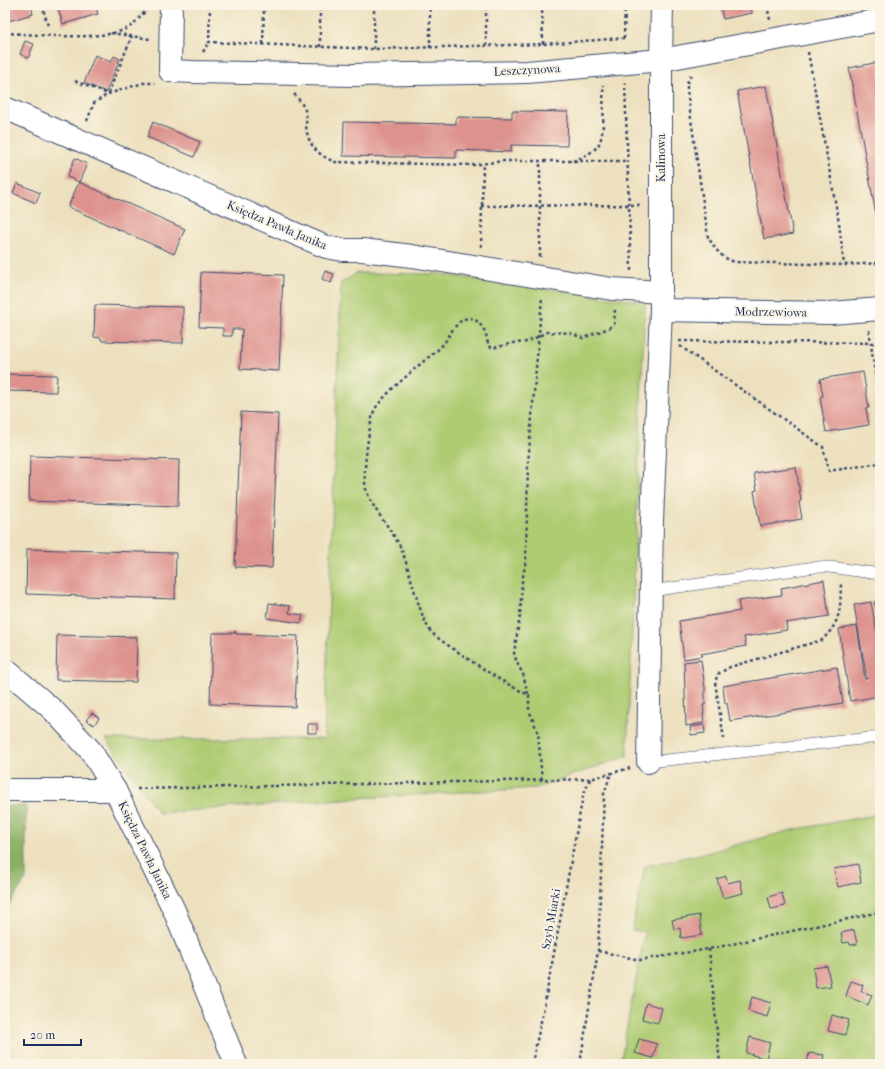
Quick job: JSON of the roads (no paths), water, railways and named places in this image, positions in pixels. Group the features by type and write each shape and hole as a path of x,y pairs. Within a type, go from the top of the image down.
{"street":[{"name":"Leszczynowa","path":"171,5 170,40 161,77 519,72 661,60 880,20"},
{"name":"Kalinowa","path":"648,762 652,521 661,301 662,5"},
{"name":"Księdza Pawła Janika","path":"5,108 326,247 343,250 362,250 412,256 624,290 661,301"},
{"name":"Modrzewiowa","path":"661,301 831,313 873,309"},
{"name":"Księdza Pawła Janika","path":"5,669 53,710 91,751 115,790 174,910 236,1064"},
{"path":"5,790 115,790"}],"lane":[{"path":"651,591 815,567 842,568 880,574"},
{"path":"648,762 880,737"}]}
